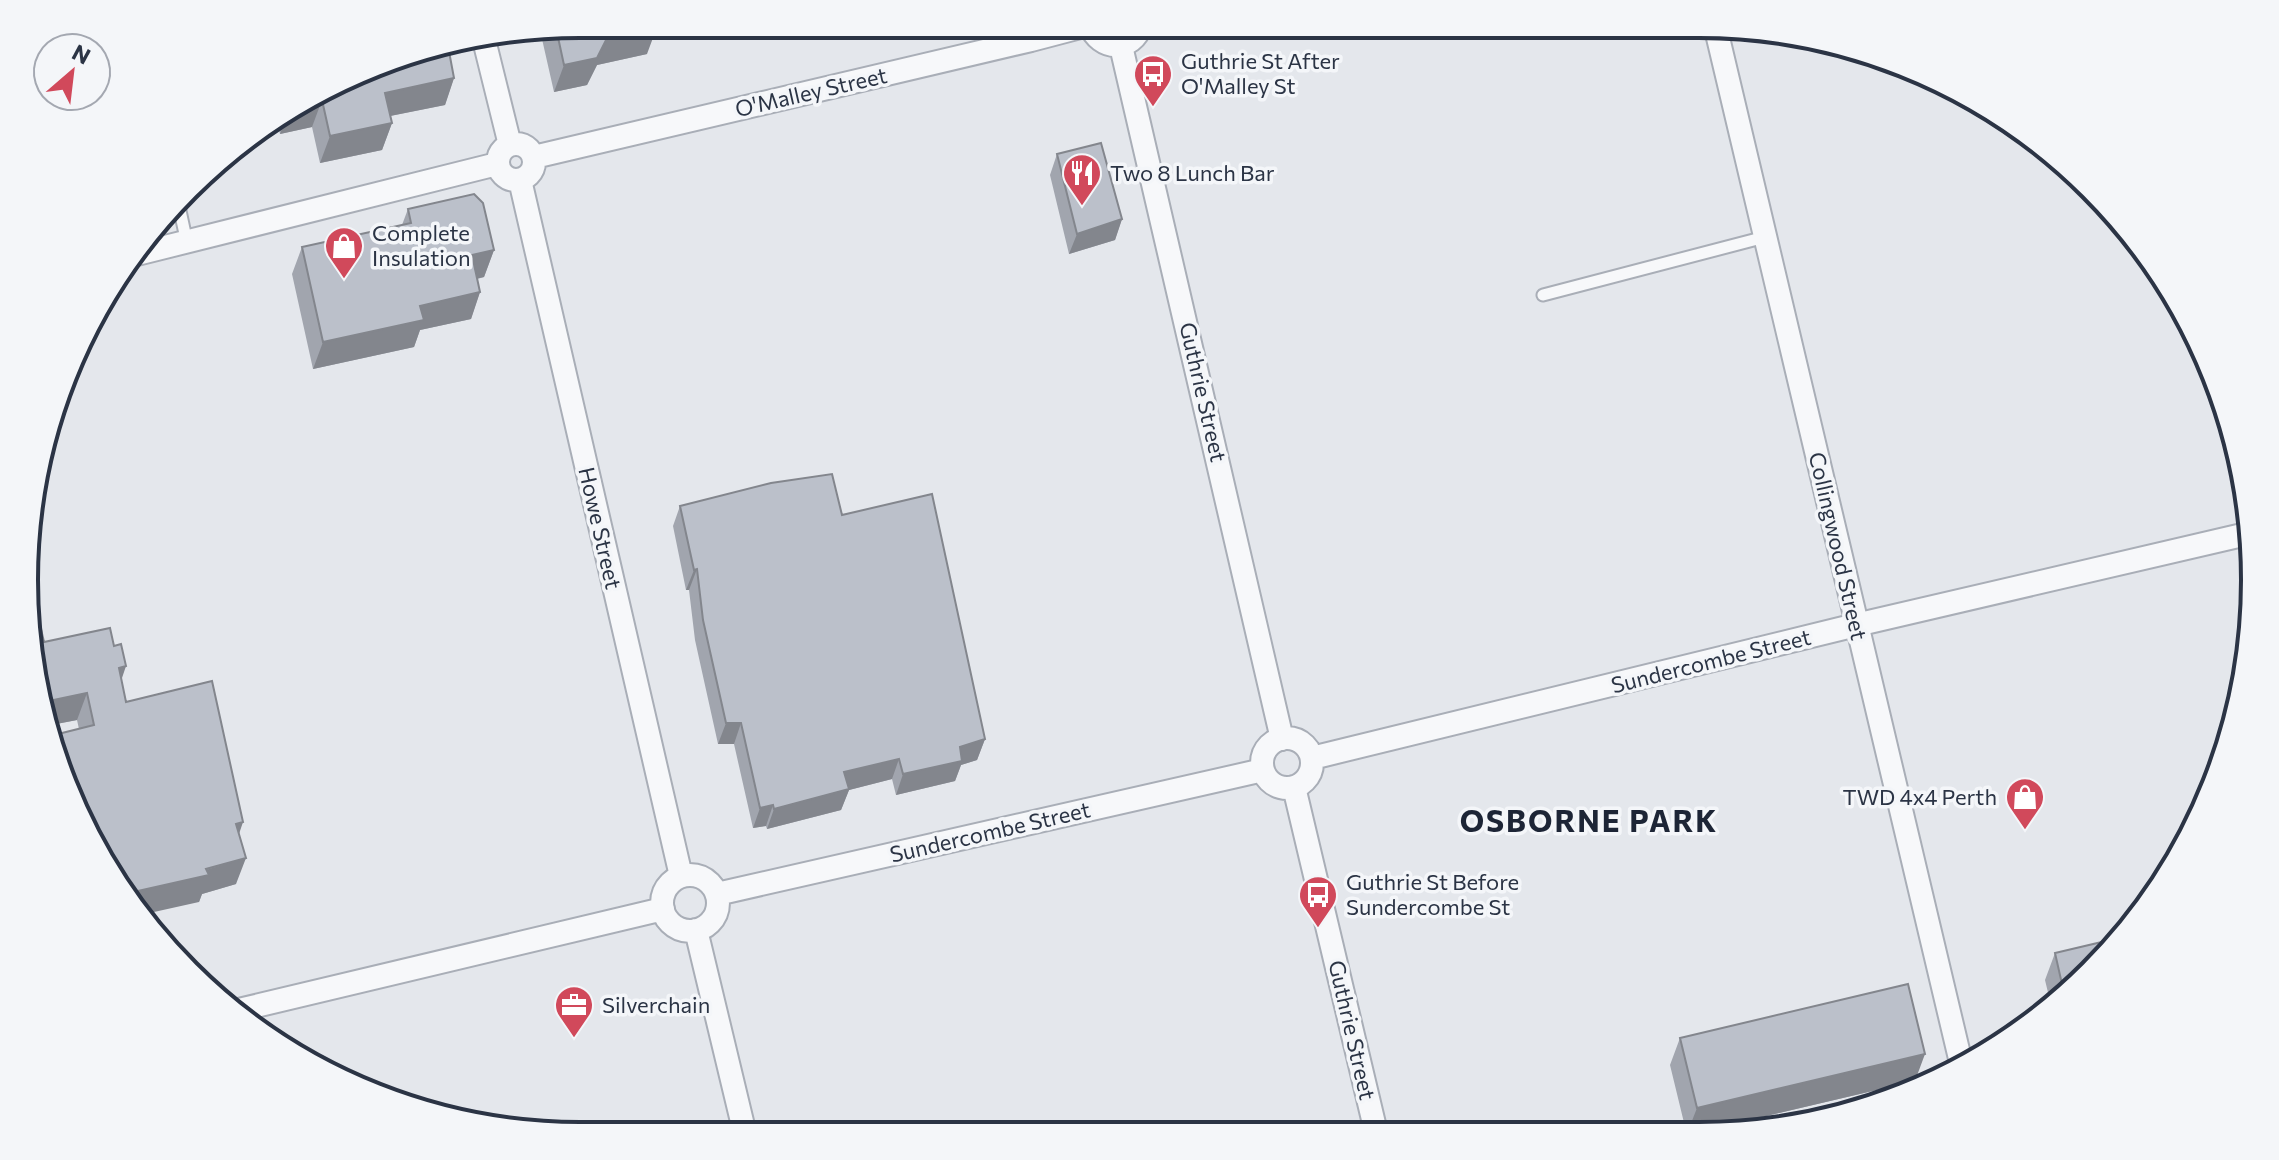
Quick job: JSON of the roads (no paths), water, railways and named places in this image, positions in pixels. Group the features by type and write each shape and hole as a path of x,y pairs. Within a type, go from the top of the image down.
{"street":[{"name":"O'Malley Street","path":"534,157 1034,38"},
{"path":"1097,38 1105,44 1121,46 1134,38"},
{"name":"Collingwood Street","path":"1718,39 1959,1055"},
{"path":"486,46 510,145"},
{"name":"Guthrie Street","path":"1121,46 1282,739"},
{"path":"510,145 522,145 534,157 533,169 520,180 508,179 497,164 500,152 510,145"},
{"path":"149,251 497,164"},
{"name":"Howe Street","path":"520,180 681,876"},
{"name":"Sundercombe Street","path":"1312,758 1856,625 2239,536"},
{"path":"1282,739 1297,740 1312,758 1308,776 1294,787 1272,783 1263,770 1266,750 1282,739"},
{"name":"Sundercombe Street","path":"717,894 1263,770"},
{"name":"Guthrie Street","path":"1294,787 1374,1122"},
{"path":"681,876 699,876 707,880 717,894 718,910 704,928 679,928 666,917 662,900 668,886 681,876"},
{"path":"248,1008 663,909"},
{"path":"696,930 742,1122"}],"lane":[{"path":"181,215 187,243"},
{"path":"1543,295 1765,237"}],"place":[{"name":"Guthrie St After O'Malley St","path":"1153,108"},
{"name":"Two 8 Lunch Bar","path":"1082,207"},
{"name":"Complete Insulation","path":"344,280"},
{"name":"TWD 4x4 Perth","path":"2025,831"},
{"name":"Guthrie St Before Sundercombe St","path":"1318,929"},
{"name":"Silverchain","path":"574,1039"}],"district":[{"name":"OSBORNE PARK","path":"1589,822"}]}
